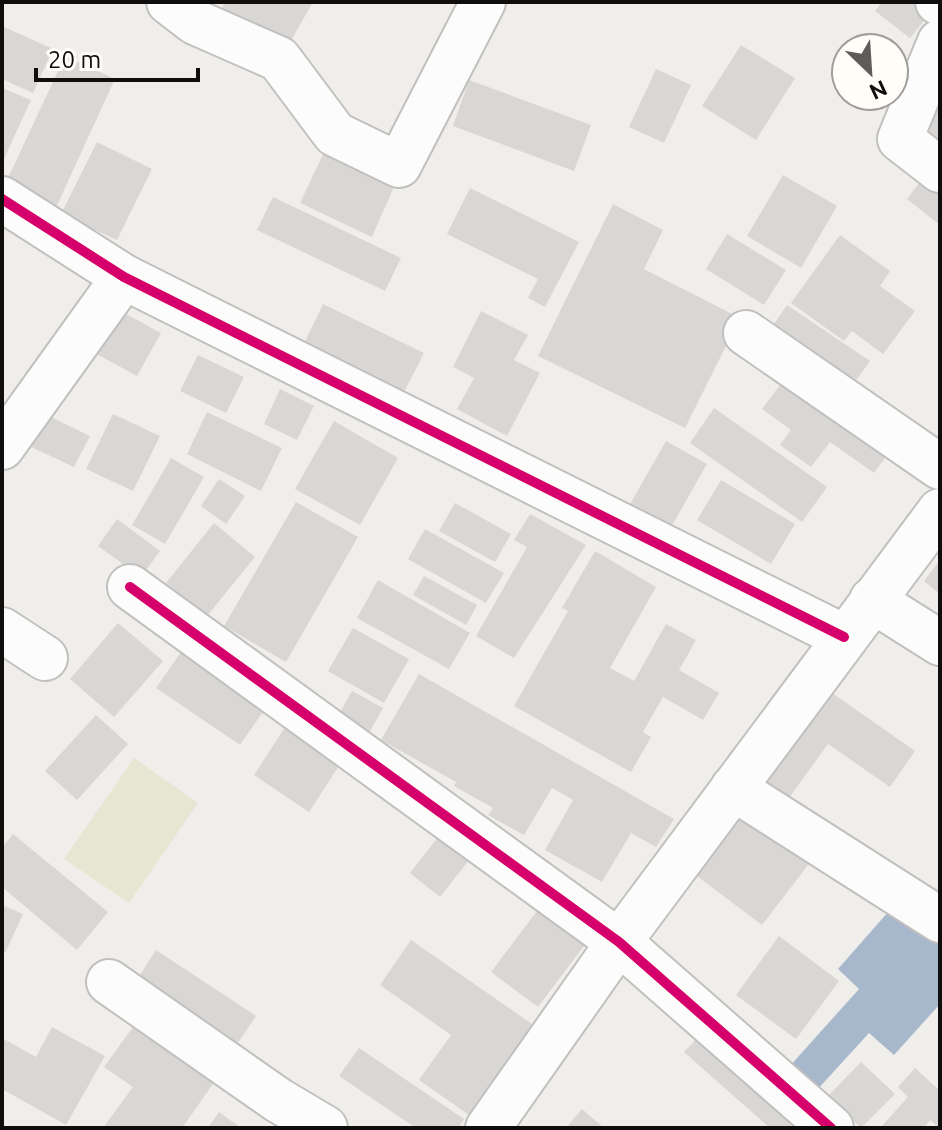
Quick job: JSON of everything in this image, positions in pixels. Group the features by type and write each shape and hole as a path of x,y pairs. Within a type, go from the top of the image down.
{"street":[{"path":"169,2 195,22 279,59 335,134 399,165 483,2"},
{"path":"940,42 900,139 940,170"},
{"path":"2,199 124,277 844,637"},
{"path":"2,447 124,277"},
{"path":"746,333 940,467"},
{"path":"488,1128 619,942 940,511"},
{"path":"130,587 619,942 831,1128"},
{"path":"872,600 940,643"},
{"path":"2,630 45,658"},
{"path":"733,788 940,920"},
{"path":"109,982 278,1100 325,1128"}],"green space":[{"path":"134,758 198,803 129,903 64,859"}],"water":[{"path":"896,903 940,943 940,1004 894,1055 869,1033 816,1091 789,1067 859,989 838,969"}],"building":[{"path":"225,2 313,2 284,53 218,15"},
{"path":"882,2 918,2 931,12 910,38 910,32 902,32 875,11"},
{"path":"2,26 53,49 33,93 2,79"},
{"path":"741,45 795,78 756,140 702,106"},
{"path":"65,56 115,79 52,216 2,191"},
{"path":"656,69 691,85 664,143 629,127"},
{"path":"469,80 591,125 574,171 453,126"},
{"path":"2,88 31,100 2,163"},
{"path":"940,99 940,144 918,125"},
{"path":"97,142 152,169 117,240 61,214"},
{"path":"326,148 397,180 372,237 300,203"},
{"path":"929,170 940,179 940,225 907,199"},
{"path":"783,175 837,206 801,268 747,236"},
{"path":"470,188 579,242 545,307 528,298 538,279 447,234"},
{"path":"273,197 401,258 385,291 257,230"},
{"path":"613,204 663,230 644,269 740,318 685,428 538,356"},
{"path":"727,234 786,270 764,305 706,269"},
{"path":"840,235 890,271 880,286 915,311 883,354 852,331 844,341 791,303"},
{"path":"323,304 424,353 401,398 301,350"},
{"path":"787,305 870,361 849,390 767,334"},
{"path":"115,308 161,333 137,376 91,351"},
{"path":"481,311 528,335 514,360 540,373 507,436 457,409 474,378 453,367"},
{"path":"198,355 244,377 226,413 180,391"},
{"path":"783,381 887,455 874,473 830,442 811,467 780,445 791,430 762,409"},
{"path":"280,389 314,406 297,440 264,424"},
{"path":"714,408 827,487 802,522 690,443"},
{"path":"207,412 282,448 261,491 187,454"},
{"path":"43,413 90,436 74,467 27,445"},
{"path":"113,414 160,436 133,491 86,469"},
{"path":"334,421 398,458 360,525 295,489"},
{"path":"666,441 707,464 666,536 625,513"},
{"path":"171,458 204,477 165,544 132,525"},
{"path":"219,479 245,496 226,524 201,506"},
{"path":"721,480 795,524 771,564 697,520"},
{"path":"296,502 358,537 286,662 224,626"},
{"path":"455,503 511,534 495,562 439,531"},
{"path":"530,514 586,545 514,658 476,636 527,547 514,540"},
{"path":"117,519 160,551 141,577 98,546"},
{"path":"214,523 255,557 207,616 166,583"},
{"path":"425,529 504,573 486,603 408,559"},
{"path":"595,551 656,587 610,668 634,681 666,624 696,640 679,670 719,693 703,720 663,697 643,732 651,737 631,772 514,706 568,611 562,608"},
{"path":"940,560 940,594 924,581"},
{"path":"424,576 477,605 466,625 413,595"},
{"path":"378,580 470,633 449,669 357,618"},
{"path":"118,623 163,661 114,717 70,679"},
{"path":"353,628 409,659 384,703 328,671"},
{"path":"185,646 269,703 240,745 156,688"},
{"path":"419,674 674,819 656,847 631,833 602,882 545,850 573,800 552,788 524,835 488,815 493,808 454,786 456,782 381,740"},
{"path":"825,688 915,751 890,787 828,744 784,805 756,785"},
{"path":"352,691 383,708 367,736 337,718"},
{"path":"96,715 128,744 77,800 45,771"},
{"path":"289,721 344,758 309,812 254,775"},
{"path":"738,798 815,856 762,925 685,867"},
{"path":"443,831 473,855 440,897 410,873"},
{"path":"13,834 108,912 77,950 2,887 2,848"},
{"path":"543,903 590,938 538,1007 491,972"},
{"path":"2,905 23,914 5,953 2,952"},
{"path":"779,936 839,981 796,1039 736,995"},
{"path":"411,940 532,1024 469,1115 419,1080 451,1035 380,985"},
{"path":"156,950 256,1016 233,1050 133,986"},
{"path":"141,1016 222,1071 182,1128 103,1128 133,1087 104,1067"},
{"path":"52,1027 105,1056 66,1125 2,1089 2,1038 36,1057"},
{"path":"704,1031 800,1115 788,1128 770,1128 684,1052"},
{"path":"359,1048 464,1119 458,1128 416,1128 339,1076"},
{"path":"861,1062 895,1094 861,1128 828,1096"},
{"path":"915,1068 940,1091 940,1128 930,1120 924,1128 880,1128 908,1097 898,1087"},
{"path":"582,1109 604,1128 566,1128"},
{"path":"219,1112 241,1128 208,1128"}],"cycle path":[{"path":"2,199 124,277 844,637"},
{"path":"130,587 619,942 831,1128"}]}
